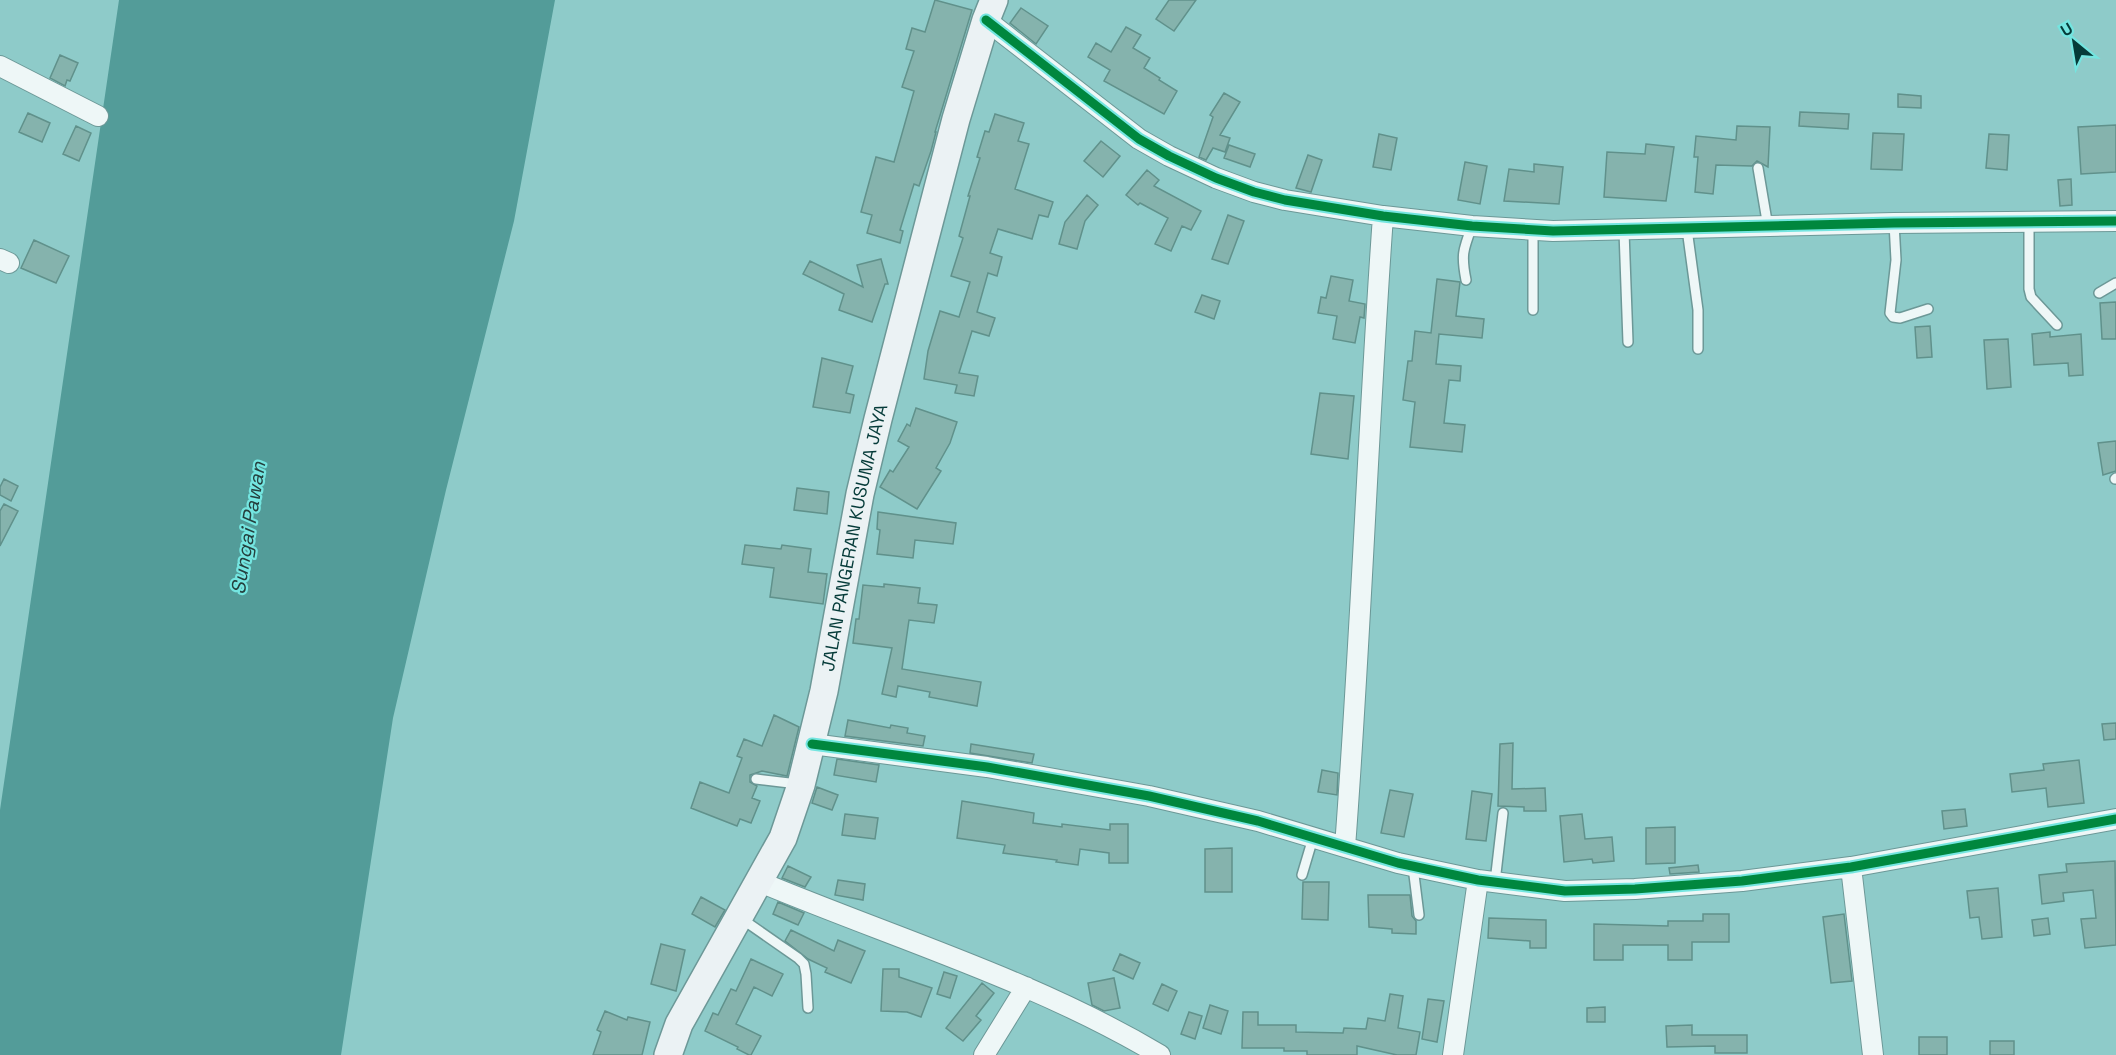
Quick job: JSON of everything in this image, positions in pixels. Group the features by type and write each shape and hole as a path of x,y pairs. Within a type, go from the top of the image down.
{"street":[{"path":"990,10 1108,117 1139,139 1216,178 1285,200 1383,216 1533,230 1624,231 1894,223 2116,221"},
{"name":"JALAN PANGERAN KUSUMA JAYA","path":"668,1055 680,1024 783,838 801,785 824,691 863,484 956,118 990,10"},
{"path":"0,66 98,116"},
{"path":"1345,848 1383,216"},
{"path":"812,744 987,767 1149,796 1258,821 1413,867 1486,881 1565,891 1635,889 1742,881 1851,867 2116,819"},
{"path":"1851,867 1872,1055"},
{"path":"1453,1055 1486,881"},
{"path":"760,882 828,911 965,961 1026,987 1110,1027 1160,1055"},
{"path":"984,1055 1026,987"}],"lane":[{"path":"1758,168 1768,227"},
{"path":"2029,222 2028,276 2031,297 2057,325"},
{"path":"1894,223 1896,260 1890,313 1893,317 1900,318 1928,309"},
{"path":"1466,280 1462,261 1463,250 1472,226"},
{"path":"1687,229 1698,310 1698,349"},
{"path":"1533,230 1533,310"},
{"path":"1624,231 1628,342"},
{"path":"2099,292 2116,283"},
{"path":"756,779 801,785"},
{"path":"1486,881 1503,813"},
{"path":"1302,875 1313,838"},
{"path":"1413,867 1419,915"},
{"path":"740,918 804,964 808,1008"}],"water":[{"name":"Sungai Pawan","path":"119,0 555,0 514,221 446,490 393,718 341,1055 0,1055 0,810"}],"building":[{"path":"935,0 972,10 931,151 919,186 914,184 900,230 903,231 900,243 867,233 872,215 861,212 876,157 894,162 914,91 902,87 914,51 906,49 912,28 925,32"},
{"path":"1169,0 1196,0 1174,31 1156,19"},
{"path":"1021,8 1048,26 1036,44 1010,23"},
{"path":"1126,27 1141,35 1133,48 1150,58 1144,68 1177,91 1164,114 1104,81 1110,70 1088,57 1096,43 1111,52"},
{"path":"60,55 78,63 70,81 67,80 65,86 50,78"},
{"path":"1224,93 1240,102 1220,135 1230,138 1225,152 1213,148 1206,160 1199,157 1213,117 1210,115"},
{"path":"1898,94 1921,96 1921,108 1898,107"},
{"path":"1800,112 1849,114 1848,129 1799,126"},
{"path":"28,113 50,123 42,142 19,132"},
{"path":"995,114 1024,123 1018,141 1029,144 1015,189 1053,202 1048,217 1039,215 1032,239 998,229 990,253 1002,257 997,276 988,273 977,312 995,318 989,336 972,331 959,373 978,376 974,396 955,393 957,385 924,379 928,351 940,311 959,317 970,282 951,276 963,238 959,236 980,158 977,157 985,131 989,132"},
{"path":"2116,125 2116,172 2081,174 2078,127"},
{"path":"76,126 91,133 79,161 63,154"},
{"path":"1737,126 1770,127 1768,167 1757,161 1752,166 1716,165 1713,194 1695,192 1698,157 1694,157 1696,136 1736,140"},
{"path":"1873,133 1904,134 1902,170 1871,169"},
{"path":"1379,134 1397,138 1391,170 1373,167"},
{"path":"1989,134 2009,135 2007,170 1986,168"},
{"path":"1101,141 1120,156 1103,177 1084,161"},
{"path":"1646,144 1674,147 1666,201 1604,197 1607,152 1645,154"},
{"path":"1229,145 1255,154 1250,167 1224,158"},
{"path":"1308,155 1322,160 1311,192 1296,188"},
{"path":"1465,162 1487,166 1480,204 1458,200"},
{"path":"1534,164 1563,167 1559,204 1504,201 1509,169 1534,172"},
{"path":"1147,170 1159,180 1154,186 1201,211 1191,230 1182,226 1171,251 1155,244 1168,218 1140,203 1138,205 1126,195"},
{"path":"2071,179 2072,205 2060,206 2058,180"},
{"path":"1087,195 1098,205 1085,221 1077,249 1059,244 1065,222"},
{"path":"1228,215 1244,221 1228,264 1212,259"},
{"path":"34,240 69,256 56,283 21,268"},
{"path":"881,259 888,284 885,284 872,322 839,310 844,294 803,274 810,261 863,287 857,265"},
{"path":"1331,276 1353,280 1349,301 1365,304 1364,318 1360,317 1355,343 1333,339 1337,316 1318,313 1321,297 1326,298"},
{"path":"1437,279 1460,282 1456,316 1484,319 1482,338 1439,334 1436,364 1461,366 1460,381 1449,380 1444,423 1465,425 1462,452 1410,447 1415,402 1403,400 1408,361 1412,361 1415,331 1431,333"},
{"path":"1202,295 1220,301 1214,319 1195,312"},
{"path":"2116,302 2116,339 2102,339 2100,303"},
{"path":"1930,326 1932,357 1917,358 1915,327"},
{"path":"2050,332 2050,337 2081,334 2083,375 2069,376 2068,363 2034,365 2032,334"},
{"path":"2008,339 2011,387 1987,389 1984,340"},
{"path":"822,358 853,366 846,393 854,395 850,413 813,407"},
{"path":"1320,393 1354,396 1348,459 1311,454"},
{"path":"916,408 957,422 950,443 936,468 941,471 917,509 880,487 890,470 893,472 909,447 898,441 907,424 910,426"},
{"path":"2116,441 2116,471 2103,475 2098,443"},
{"path":"4,479 18,486 11,501 0,495 0,487"},
{"path":"797,488 829,492 827,514 794,510"},
{"path":"4,504 18,511 0,546 0,511"},
{"path":"878,512 956,523 953,544 915,540 913,558 877,554 880,530 877,529"},
{"path":"745,545 781,549 782,545 811,549 808,572 827,574 823,604 770,597 774,568 742,564"},
{"path":"884,584 920,588 918,603 937,605 934,623 909,620 902,669 981,682 977,706 929,697 930,692 898,686 896,697 882,694 892,648 853,643 856,619 859,619 863,585 884,587"},
{"path":"774,715 799,727 787,776 762,771 750,775 750,782 757,786 752,798 760,801 751,823 740,819 737,826 691,808 700,782 729,793 742,758 737,756 744,739 762,746"},
{"path":"848,720 890,728 891,725 908,728 907,733 925,736 923,746 845,736"},
{"path":"2116,723 2116,739 2104,740 2102,724"},
{"path":"1513,743 1512,789 1545,788 1546,811 1524,811 1524,807 1498,806 1500,744"},
{"path":"971,744 1034,754 1032,763 970,753"},
{"path":"837,759 879,765 876,782 834,775"},
{"path":"2079,760 2084,803 2048,807 2046,788 2012,792 2010,774 2044,770 2043,764"},
{"path":"1322,770 1338,773 1337,795 1318,792"},
{"path":"817,787 838,795 832,810 812,803"},
{"path":"1390,790 1413,794 1404,837 1381,833"},
{"path":"1472,791 1492,794 1486,841 1466,839"},
{"path":"962,801 1034,813 1033,823 1110,830 1110,824 1128,824 1128,863 1109,863 1109,853 1080,849 1078,865 1056,862 1057,860 1003,853 1005,845 957,838"},
{"path":"1965,809 1967,826 1944,829 1942,811"},
{"path":"845,814 878,818 875,839 842,835"},
{"path":"1582,814 1585,839 1612,837 1614,861 1593,863 1592,859 1564,862 1560,816"},
{"path":"1675,827 1675,863 1646,864 1646,828"},
{"path":"1232,848 1232,892 1205,892 1205,849"},
{"path":"2115,861 2116,945 2085,948 2081,919 2096,918 2093,890 2063,893 2064,901 2042,904 2039,875 2067,872 2066,864"},
{"path":"1698,865 1699,872 1670,874 1669,868"},
{"path":"788,866 811,877 805,887 782,878"},
{"path":"838,880 865,884 863,900 835,895"},
{"path":"1303,882 1329,882 1328,920 1302,919"},
{"path":"1998,888 2002,937 1982,939 1979,917 1970,918 1967,891"},
{"path":"1368,895 1410,895 1412,916 1416,921 1416,934 1392,933 1392,929 1369,927"},
{"path":"701,897 725,910 715,927 692,914"},
{"path":"778,902 804,913 798,925 773,914"},
{"path":"1703,914 1729,914 1729,942 1692,942 1692,960 1668,960 1668,945 1623,945 1623,960 1594,960 1594,924 1668,926 1668,921 1703,921"},
{"path":"1844,914 1852,981 1831,983 1823,917"},
{"path":"1489,918 1546,920 1546,948 1530,948 1530,941 1488,938"},
{"path":"2048,918 2050,934 2034,936 2032,920"},
{"path":"791,930 834,951 838,940 865,951 851,983 825,972 827,968 808,959 785,941"},
{"path":"661,944 685,950 676,991 651,984"},
{"path":"1120,954 1140,963 1133,979 1113,970"},
{"path":"751,959 783,974 772,996 754,987 736,1024 761,1036 749,1055 705,1031 713,1013 718,1015 731,989 736,991"},
{"path":"883,969 899,969 899,977 932,988 921,1017 907,1012 881,1011"},
{"path":"944,972 957,976 950,998 937,994"},
{"path":"1114,978 1120,1008 1104,1011 1092,1005 1088,983"},
{"path":"982,983 994,993 976,1016 981,1020 963,1041 946,1028"},
{"path":"1162,984 1177,991 1168,1011 1153,1004"},
{"path":"1390,994 1403,996 1398,1028 1420,1032 1416,1055 1397,1055 1357,1046 1357,1055 1307,1055 1307,1051 1284,1051 1284,1048 1242,1048 1243,1012 1258,1012 1258,1025 1296,1025 1296,1032 1343,1033 1344,1028 1366,1029 1368,1018 1385,1021"},
{"path":"1428,999 1444,1001 1437,1042 1422,1039"},
{"path":"1210,1005 1228,1011 1221,1034 1203,1028"},
{"path":"1605,1007 1605,1022 1587,1022 1587,1008"},
{"path":"605,1011 627,1020 628,1017 650,1022 642,1055 593,1055 601,1032 597,1030"},
{"path":"1189,1012 1202,1016 1195,1039 1181,1034"},
{"path":"1692,1025 1692,1035 1747,1035 1747,1053 1715,1053 1715,1046 1667,1047 1666,1026"},
{"path":"1919,1037 1947,1037 1947,1055 1919,1055"},
{"path":"1990,1041 2014,1041 2014,1055 1990,1055"}],"cycle path":[{"path":"986,20 1139,139 1216,178 1285,200 1383,216 1472,226 1553,231 1894,223 2116,221"},
{"path":"812,744 987,767 1149,796 1258,821 1398,863 1478,880 1565,891 1635,889 1742,881 1851,867 2116,819"}]}
